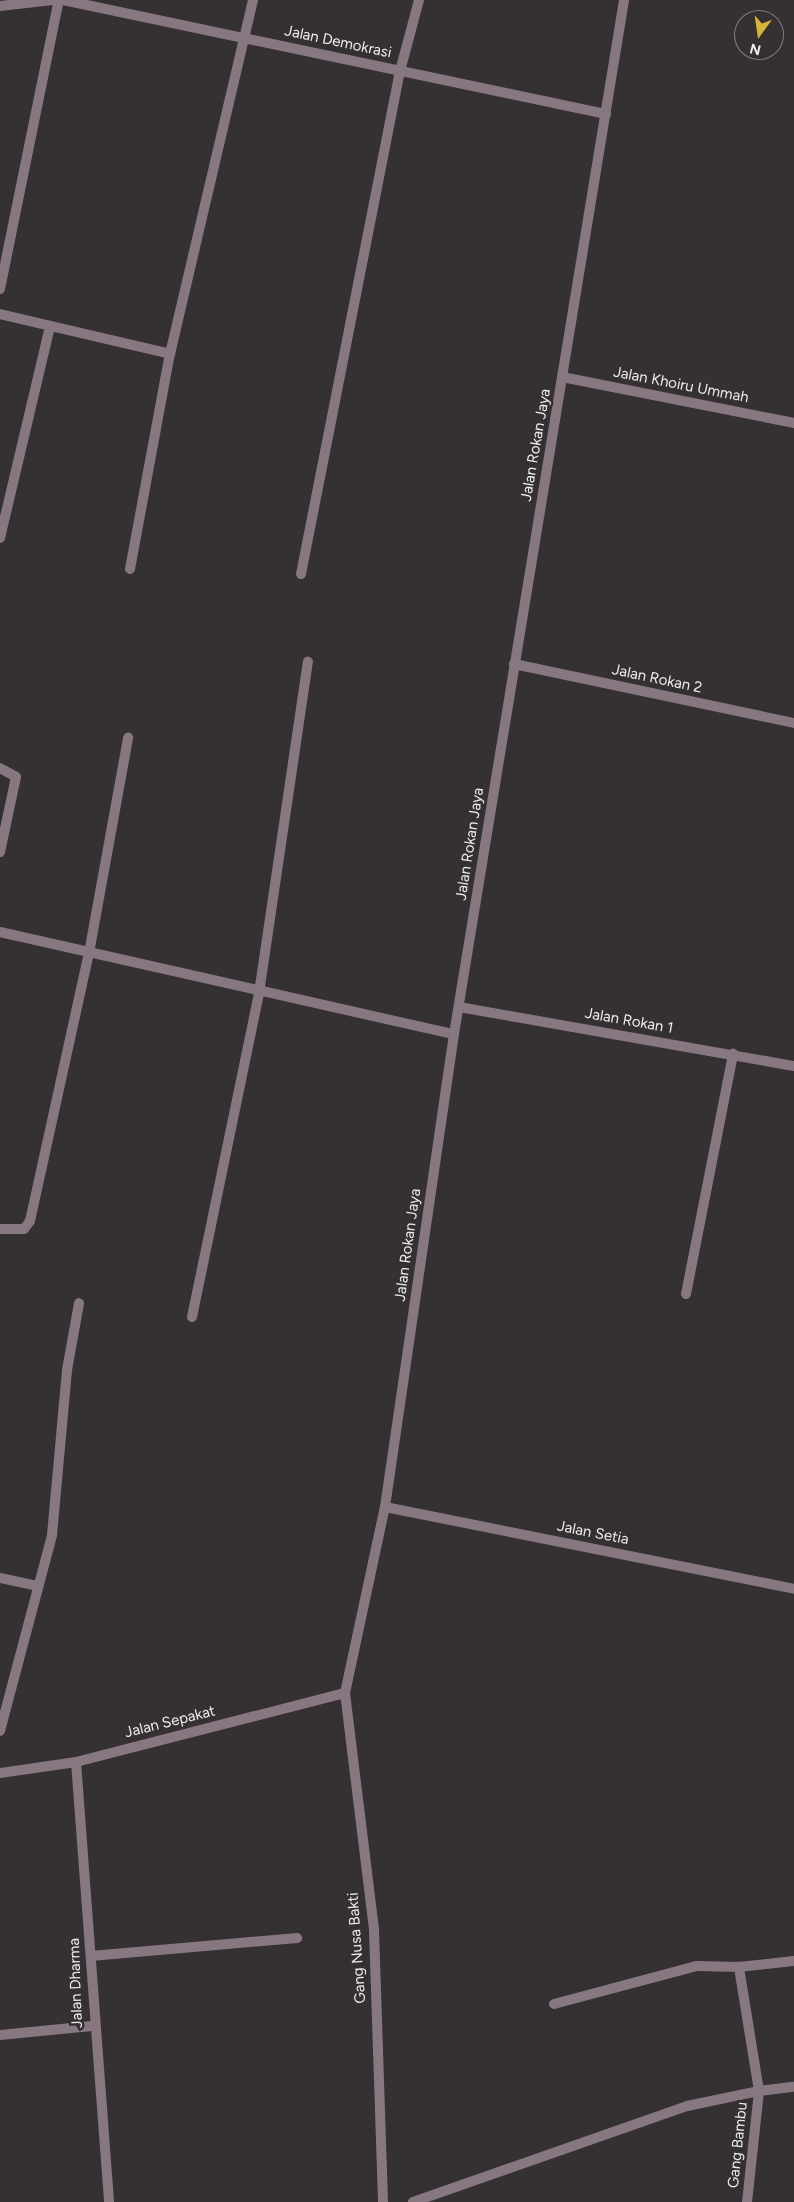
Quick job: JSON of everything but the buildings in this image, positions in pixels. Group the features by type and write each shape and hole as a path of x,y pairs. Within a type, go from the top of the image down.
{"street":[{"path":"0,6 53,0"},
{"path":"0,289 61,0"},
{"name":"Jalan Demokrasi","path":"61,0 606,114"},
{"path":"130,569 170,354 253,0"},
{"path":"301,574 400,71 419,0"},
{"name":"Jalan Rokan Jaya","path":"345,1693 385,1507 454,1034 624,0"},
{"path":"0,314 170,354"},
{"path":"0,538 50,326"},
{"name":"Jalan Khoiru Ummah","path":"562,377 794,423"},
{"path":"192,1317 259,992 308,662"},
{"name":"Jalan Rokan 2","path":"514,664 794,723"},
{"path":"0,1229 24,1228 30,1221 89,953 128,738"},
{"path":"0,768 16,777 0,852"},
{"path":"0,932 259,992 454,1034"},
{"name":"Jalan Rokan 1","path":"459,1007 794,1066"},
{"path":"686,1294 733,1054"},
{"path":"0,1731 52,1535 67,1370 79,1303"},
{"name":"Jalan Setia","path":"385,1507 794,1589"},
{"path":"0,1578 38,1586"},
{"name":"Jalan Sepakat","path":"0,1773 76,1762 345,1693"},
{"name":"Gang Nusa Bakti","path":"345,1693 374,1930 383,2202"},
{"name":"Jalan Dharma","path":"76,1762 91,1956 92,2026 109,2202"},
{"path":"91,1956 298,1938"},
{"path":"554,2004 696,1966 739,1967 794,1961"},
{"name":"Gang Bambu","path":"739,1967 759,2091 747,2202"},
{"path":"0,2036 92,2026"},
{"path":"413,2202 687,2106 759,2091 794,2087"}]}
